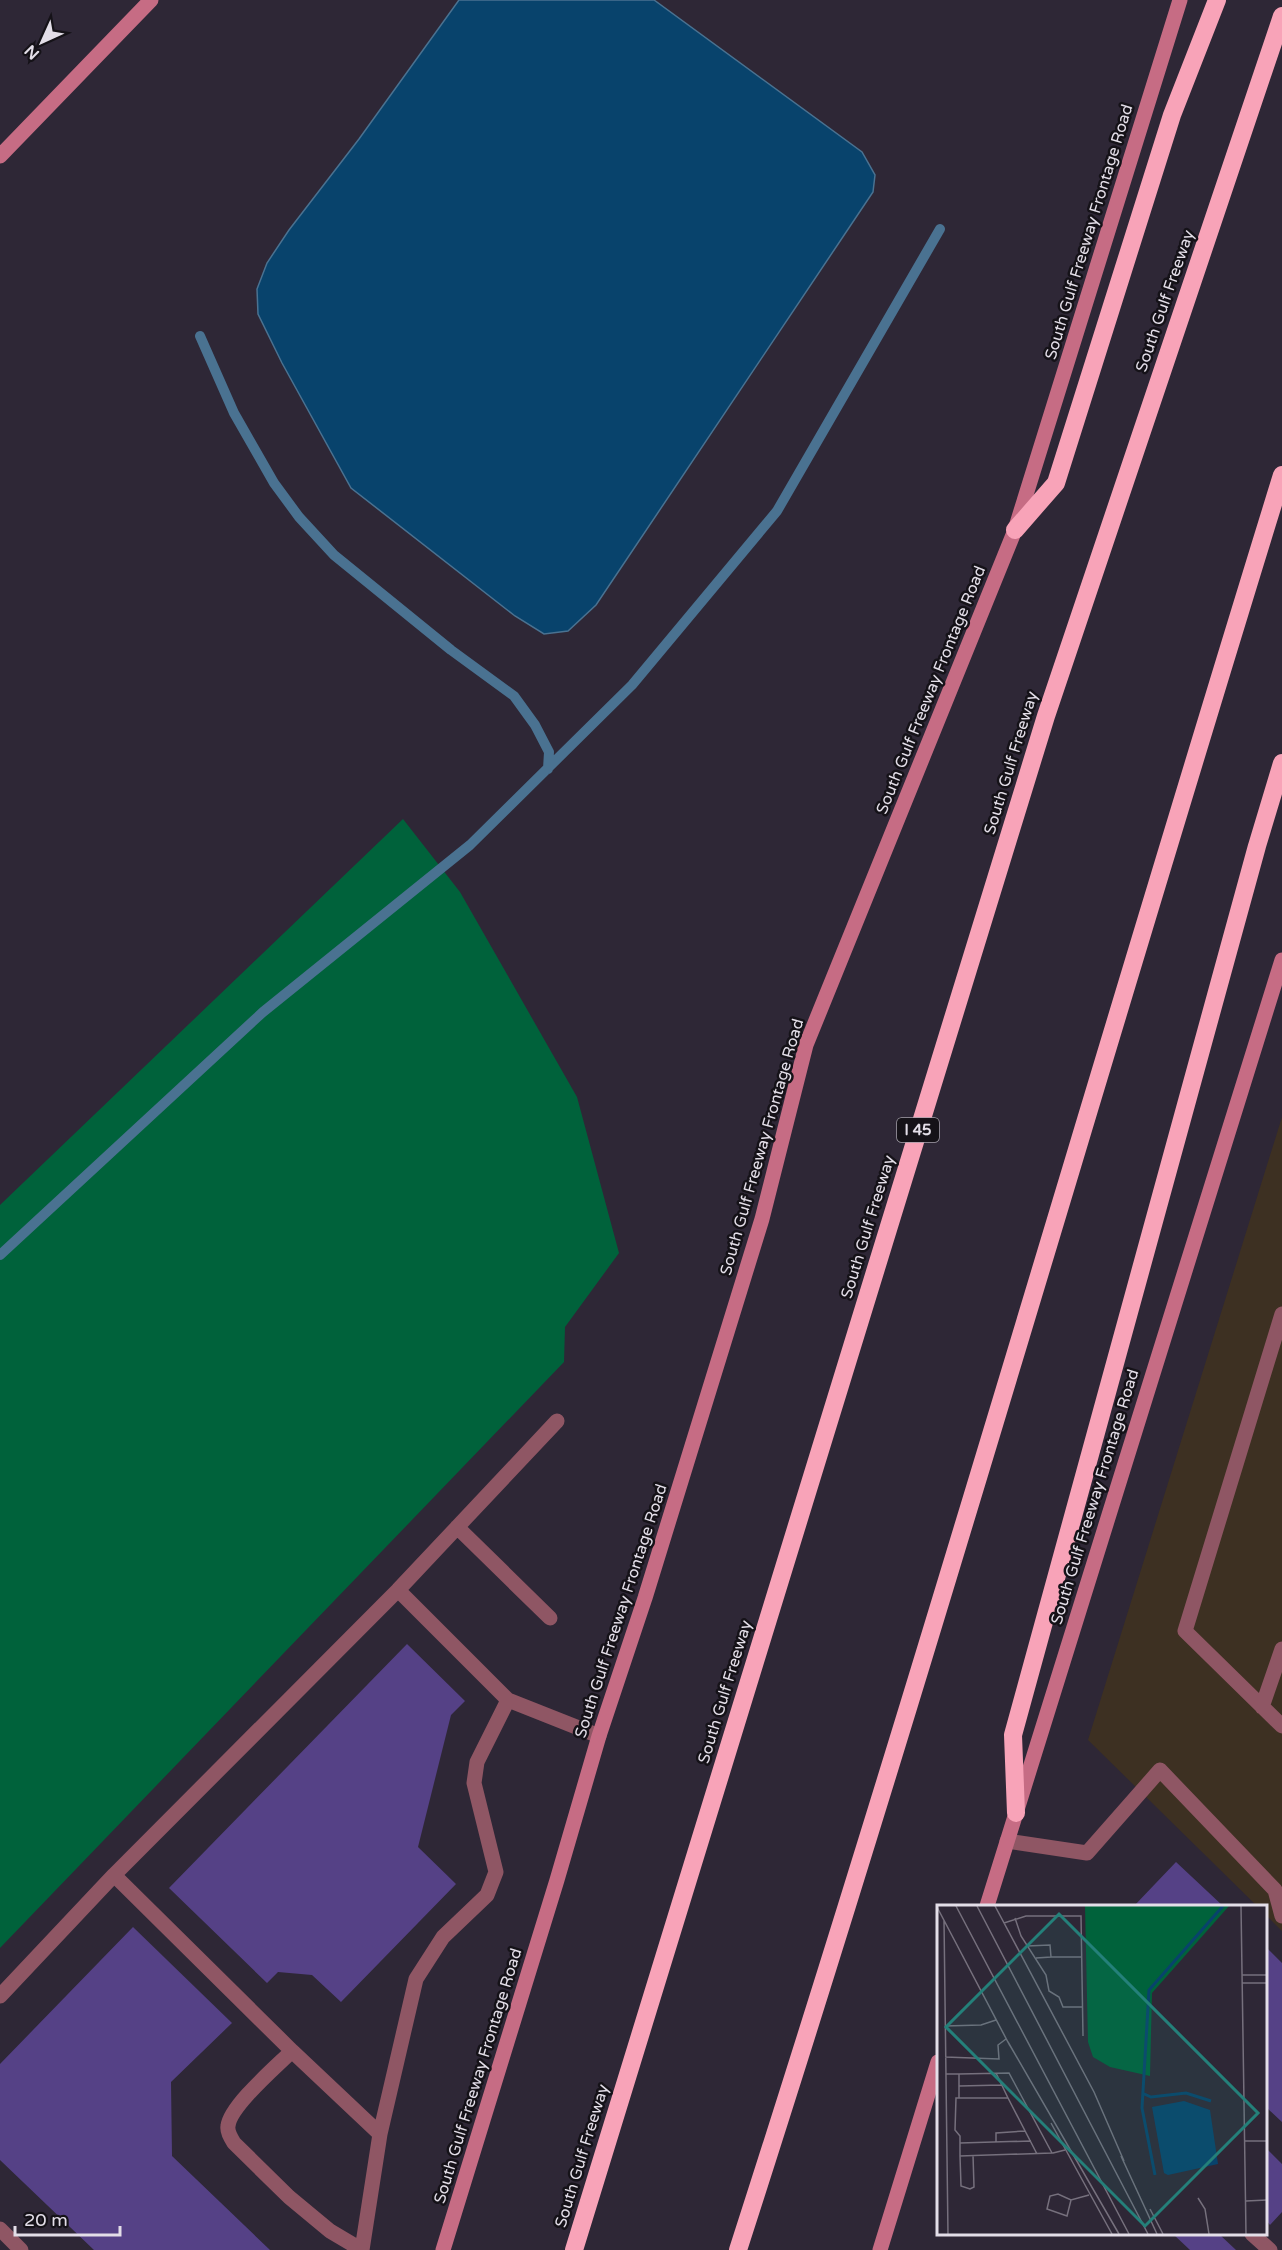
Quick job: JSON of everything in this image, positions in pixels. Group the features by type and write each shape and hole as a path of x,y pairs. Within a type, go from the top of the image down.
{"highway":[{"path":"1015,530 1056,483 1172,115 1217,0"},
{"name":"South Gulf Freeway","path":"574,2250 1046,716 1282,16"},
{"path":"738,2250 824,1981 1282,475"},
{"path":"1016,1813 1013,1735 1282,762"}],"main road":[{"path":"0,156 151,0"},
{"name":"South Gulf Freeway Frontage Road","path":"443,2250 558,1880 599,1736 649,1587 762,1219 806,1045 1015,530 1180,0"},
{"name":"South Gulf Freeway Frontage Road","path":"987,1905 1282,960"},
{"path":"880,2250 937,2068"}],"lane":[{"path":"1282,1314 1185,1631 1282,1726"},
{"path":"0,1996 114,1875 398,1590 557,1421"},
{"path":"457,1527 550,1618"},
{"path":"398,1590 508,1700 599,1736"},
{"path":"1262,1707 1282,1649"},
{"path":"292,2051 245,2098 231,2116 228,2126 229,2134 234,2143 289,2197 330,2230 362,2250 380,2134 416,1979 443,1937 487,1894 496,1872 474,1783 477,1762 508,1700"},
{"path":"1007,1841 1087,1853 1160,1770 1275,1890 1282,1916"},
{"path":"114,1875 292,2051 380,2134"},
{"path":"0,2229 21,2250"},
{"path":"1253,2235 1270,2250"}],"shaded area":[{"path":"1282,1117 1282,1931 1267,1916 1267,1905 1256,1905 1088,1740"}],"green space":[{"path":"403,819 460,892 577,1097 619,1253 565,1327 564,1362 0,1948 0,1205"}],"water":[{"path":"459,0 654,0 862,152 875,175 873,192 596,605 568,631 544,634 515,616 351,488 282,363 258,314 257,289 267,263"}],"building":[{"path":"407,1644 465,1701 451,1715 418,1847 456,1884 341,2002 312,1975 278,1972 267,1983 169,1888"},
{"path":"1176,1862 1222,1905 1135,1905"},
{"path":"133,1927 232,2023 171,2082 172,2156 270,2250 94,2250 0,2160 0,2064"},
{"path":"1267,1948 1282,1963 1282,2122 1267,2108"},
{"path":"1267,2149 1282,2164 1282,2212 1270,2225 1267,2221"},
{"path":"1174,2235 1220,2235 1236,2250 1190,2250"}],"waterway":[{"path":"0,1255 263,1012 470,845 632,685 777,511 940,229"},
{"path":"200,336 234,413 274,483 299,517 334,555 451,650 514,696 535,725 549,752 548,769"}]}
